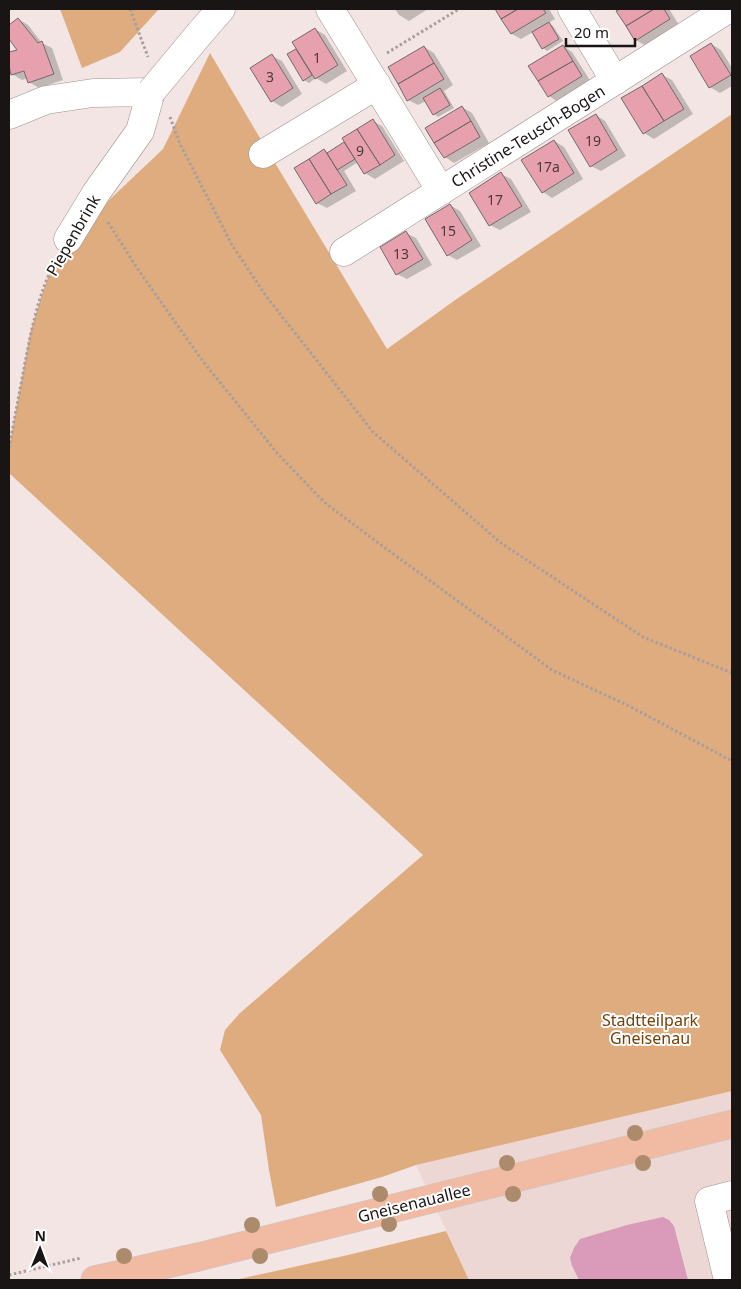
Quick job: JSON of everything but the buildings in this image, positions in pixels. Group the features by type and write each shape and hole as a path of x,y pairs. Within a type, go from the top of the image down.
{"main road":[{"name":"Gneisenauallee","path":"95,1280 732,1124"}],"street":[{"path":"9,115 46,100 93,93 151,92 221,9"},
{"name":"Christine-Teusch-Bogen","path":"330,9 441,191 615,80 698,17 728,9"},
{"path":"572,9 615,80"},
{"path":"263,154 371,76"},
{"name":"Piepenbrink","path":"68,239 96,193 140,131 151,92"},
{"path":"344,252 441,191"},
{"path":"728,1280 709,1201 732,1195"}],"path":[{"path":"130,9 150,63"},
{"path":"371,76 460,9"},
{"path":"170,117 180,144 232,245 266,296 373,432 501,543 643,637 732,673"},
{"path":"115,233 137,268 202,360 277,453 324,502 552,670 631,707 732,761"},
{"name":"Piepenbrink","path":"9,448 30,333 51,269 68,239"}],"shaded area":[{"path":"732,1091 732,1280 469,1280 416,1165"},
{"path":"663,1217 674,1226 688,1280 579,1280 570,1258 580,1239"}],"green space":[{"path":"60,9 159,9 120,52 82,68"},
{"name":"Stadtteilpark Gneisenau","path":"210,53 387,349 458,298 732,114 732,1091 416,1165 382,1177 276,1207 261,1115 220,1050 225,1030 240,1013 423,855 9,473 9,448 30,333 51,269 68,239 163,149"},
{"path":"446,1231 469,1280 235,1280 348,1255"}]}
